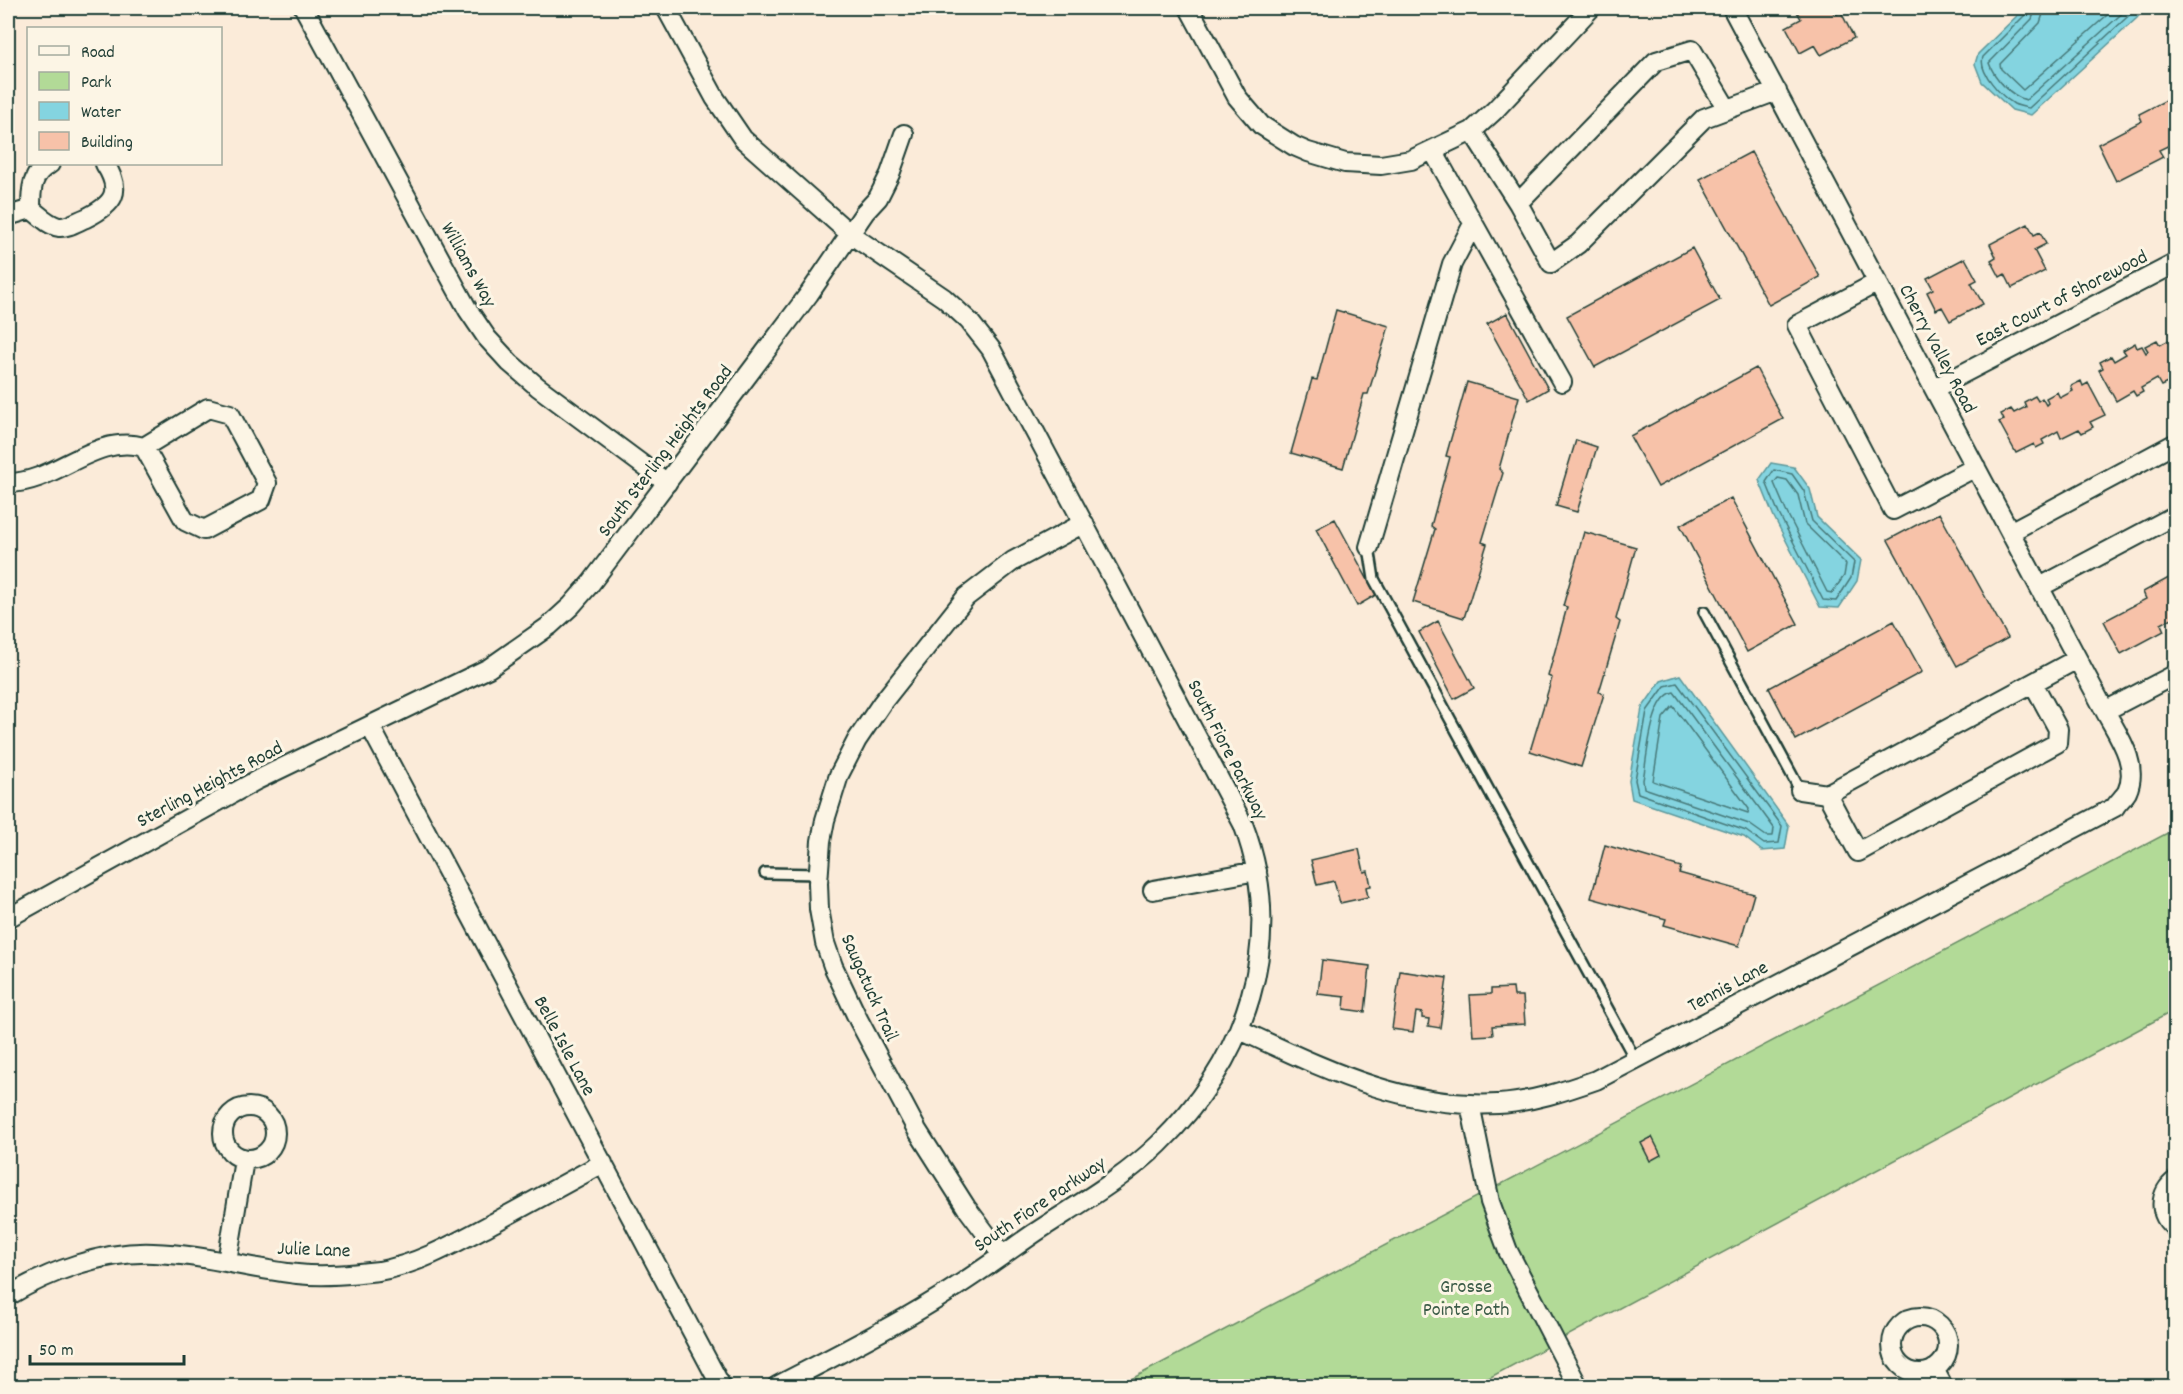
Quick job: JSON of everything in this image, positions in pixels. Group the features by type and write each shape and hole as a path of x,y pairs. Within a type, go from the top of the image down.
{"street":[{"name":"Williams Way","path":"304,8 468,310 487,338 510,363 538,387 667,483"},
{"path":"666,8 715,98 743,139 850,234"},
{"path":"1189,8 1237,97 1261,125 1308,152 1345,163 1381,165 1411,160 1472,131 1494,111 1591,8"},
{"name":"Cherry Valley Road","path":"1732,8 2105,711"},
{"path":"1518,203 1656,61 1692,50 1727,109"},
{"path":"1472,131 1518,203 1551,263 1578,244 1704,118 1777,91"},
{"name":"South Sterling Heights Road","path":"435,693 489,668 549,627 591,584 809,294 878,198 890,174 904,135"},
{"path":"1433,151 1562,382"},
{"path":"49,165 34,176 31,191 32,209 47,222 60,227 103,210 109,203 115,190 112,174 106,165"},
{"path":"8,216 32,209"},
{"path":"1369,547 1452,264 1473,224"},
{"name":"South Fiore Parkway","path":"777,1386 932,1302 1121,1174 1157,1146 1191,1110 1221,1066 1240,1030 1253,994 1260,958 1262,917 1257,871 1243,824 991,349 969,321 944,298 850,234"},
{"name":"East Court of Shorewood","path":"1935,388 2175,262"},
{"path":"1878,282 1797,325 1893,510 1976,467"},
{"path":"8,483 43,476 85,454 109,446 132,444 144,447 208,408 230,414 267,483 261,500 204,530 185,521 144,447"},
{"path":"2010,532 2175,443"},
{"path":"2040,587 2175,514"},
{"name":"Saugatuck Trail","path":"1002,1255 966,1207 917,1130 858,1019 833,966 825,943 819,909 819,874 825,820 839,775 857,740 882,703 966,597 1013,561 1084,523"},
{"path":"1800,790 1827,794 2078,658"},
{"path":"2105,711 2175,674"},
{"path":"1827,794 1858,852 2057,742 2058,729 2033,683"},
{"name":"Sterling Heights Road","path":"8,918 257,780 435,693"},
{"name":"Tennis Lane","path":"1240,1030 1385,1091 1419,1099 1470,1104 1500,1104 1574,1088 1596,1080 2115,807 2127,792 2131,769 2129,760 2105,711"},
{"name":"Belle Isle Lane","path":"370,726 721,1386"},
{"path":"1153,890 1257,871"},
{"path":"1470,1104 1490,1202 1508,1251 1578,1386"},
{"path":"227,1262 244,1160"},
{"name":"Julie Lane","path":"8,1296 72,1265 101,1258 153,1253 298,1274 342,1275 381,1270 425,1257 452,1244 603,1163"},
{"path":"2175,1180 2164,1192 2162,1201 2165,1218 2175,1228"},
{"path":"1934,1369 1943,1386"}],"lane":[{"path":"1369,547 1374,579 1635,1059"},
{"path":"1704,612 1800,790"},
{"path":"765,873 819,874"}],"green space":[{"name":"Grosse Pointe Path","path":"2175,829 2175,1010 1474,1386 1118,1386"}],"water":[{"path":"2025,8 2145,8 2137,18 2031,115 2012,110 1982,82 1975,64 1978,54"},
{"path":"1771,463 1794,467 1810,489 1817,517 1861,560 1857,581 1839,608 1820,607 1774,517 1759,480"},
{"path":"1680,675 1789,826 1785,849 1762,851 1744,837 1632,799 1629,781 1642,708 1661,681"}],"building":[{"path":"1795,8 1831,8 1835,15 1841,12 1854,38 1821,55 1815,45 1800,53 1786,27 1801,19"},
{"path":"2176,95 2176,142 2159,150 2163,157 2116,181 2098,144 2142,121 2139,114"},
{"path":"1751,152 1820,277 1769,305 1700,179"},
{"path":"2028,224 2034,235 2040,232 2046,244 2034,250 2045,271 2012,288 2005,274 2000,277 1991,260 1996,257 1990,244"},
{"path":"1692,248 1720,300 1595,367 1567,316"},
{"path":"1965,258 1977,280 1971,283 1983,304 1950,321 1942,307 1936,310 1927,292 1933,289 1927,278"},
{"path":"1336,310 1389,326 1368,394 1364,394 1343,468 1291,453 1312,379 1317,380"},
{"path":"1507,313 1548,389 1529,400 1487,324"},
{"path":"2176,331 2176,379 2161,386 2157,379 2141,388 2143,392 2136,396 2133,391 2116,401 2099,370 2103,368 2100,362 2111,356 2114,361 2126,354 2123,350 2135,343 2137,348 2142,346 2146,353 2148,351 2145,346 2157,340 2160,345 2173,338 2170,334"},
{"path":"1756,368 1783,419 1658,487 1630,436"},
{"path":"2081,381 2083,386 2088,383 2105,415 2090,422 2093,427 2082,433 2079,429 2061,438 2058,431 2042,440 2044,444 2036,448 2034,444 2016,453 1999,422 2004,420 2001,414 2011,409 2014,413 2026,407 2024,402 2035,396 2038,401 2042,398 2046,405 2048,403 2046,398 2057,392 2060,398 2073,391 2071,386"},
{"path":"1467,382 1519,397 1499,469 1503,473 1482,542 1487,544 1464,618 1413,602 1435,529 1431,526 1450,457 1446,456"},
{"path":"1576,440 1597,447 1577,512 1556,506"},
{"path":"1731,498 1798,624 1747,652 1680,525"},
{"path":"1939,513 2008,638 1957,666 1888,540"},
{"path":"1335,519 1376,595 1357,606 1316,529"},
{"path":"1584,532 1636,547 1616,619 1620,622 1599,692 1604,694 1581,767 1530,751 1552,678 1548,676 1567,607 1563,606"},
{"path":"2176,574 2176,616 2161,624 2164,631 2121,654 2104,621 2146,599 2143,592"},
{"path":"1438,621 1474,688 1454,699 1419,632"},
{"path":"1894,621 1922,672 1796,740 1769,688"},
{"path":"1605,845 1681,867 1679,873 1754,894 1739,946 1664,925 1666,919 1591,898"},
{"path":"1359,849 1364,872 1368,871 1371,886 1366,887 1368,897 1340,903 1334,881 1317,885 1311,860"},
{"path":"1322,960 1370,966 1365,1012 1344,1009 1345,997 1318,994"},
{"path":"1400,971 1447,978 1440,1028 1428,1026 1429,1019 1422,1018 1422,1013 1416,1012 1413,1032 1392,1029"},
{"path":"1513,988 1514,996 1523,996 1525,1024 1492,1026 1493,1035 1473,1036 1470,995 1491,994 1491,989"},
{"path":"1652,1137 1661,1155 1650,1161 1641,1143"}]}
